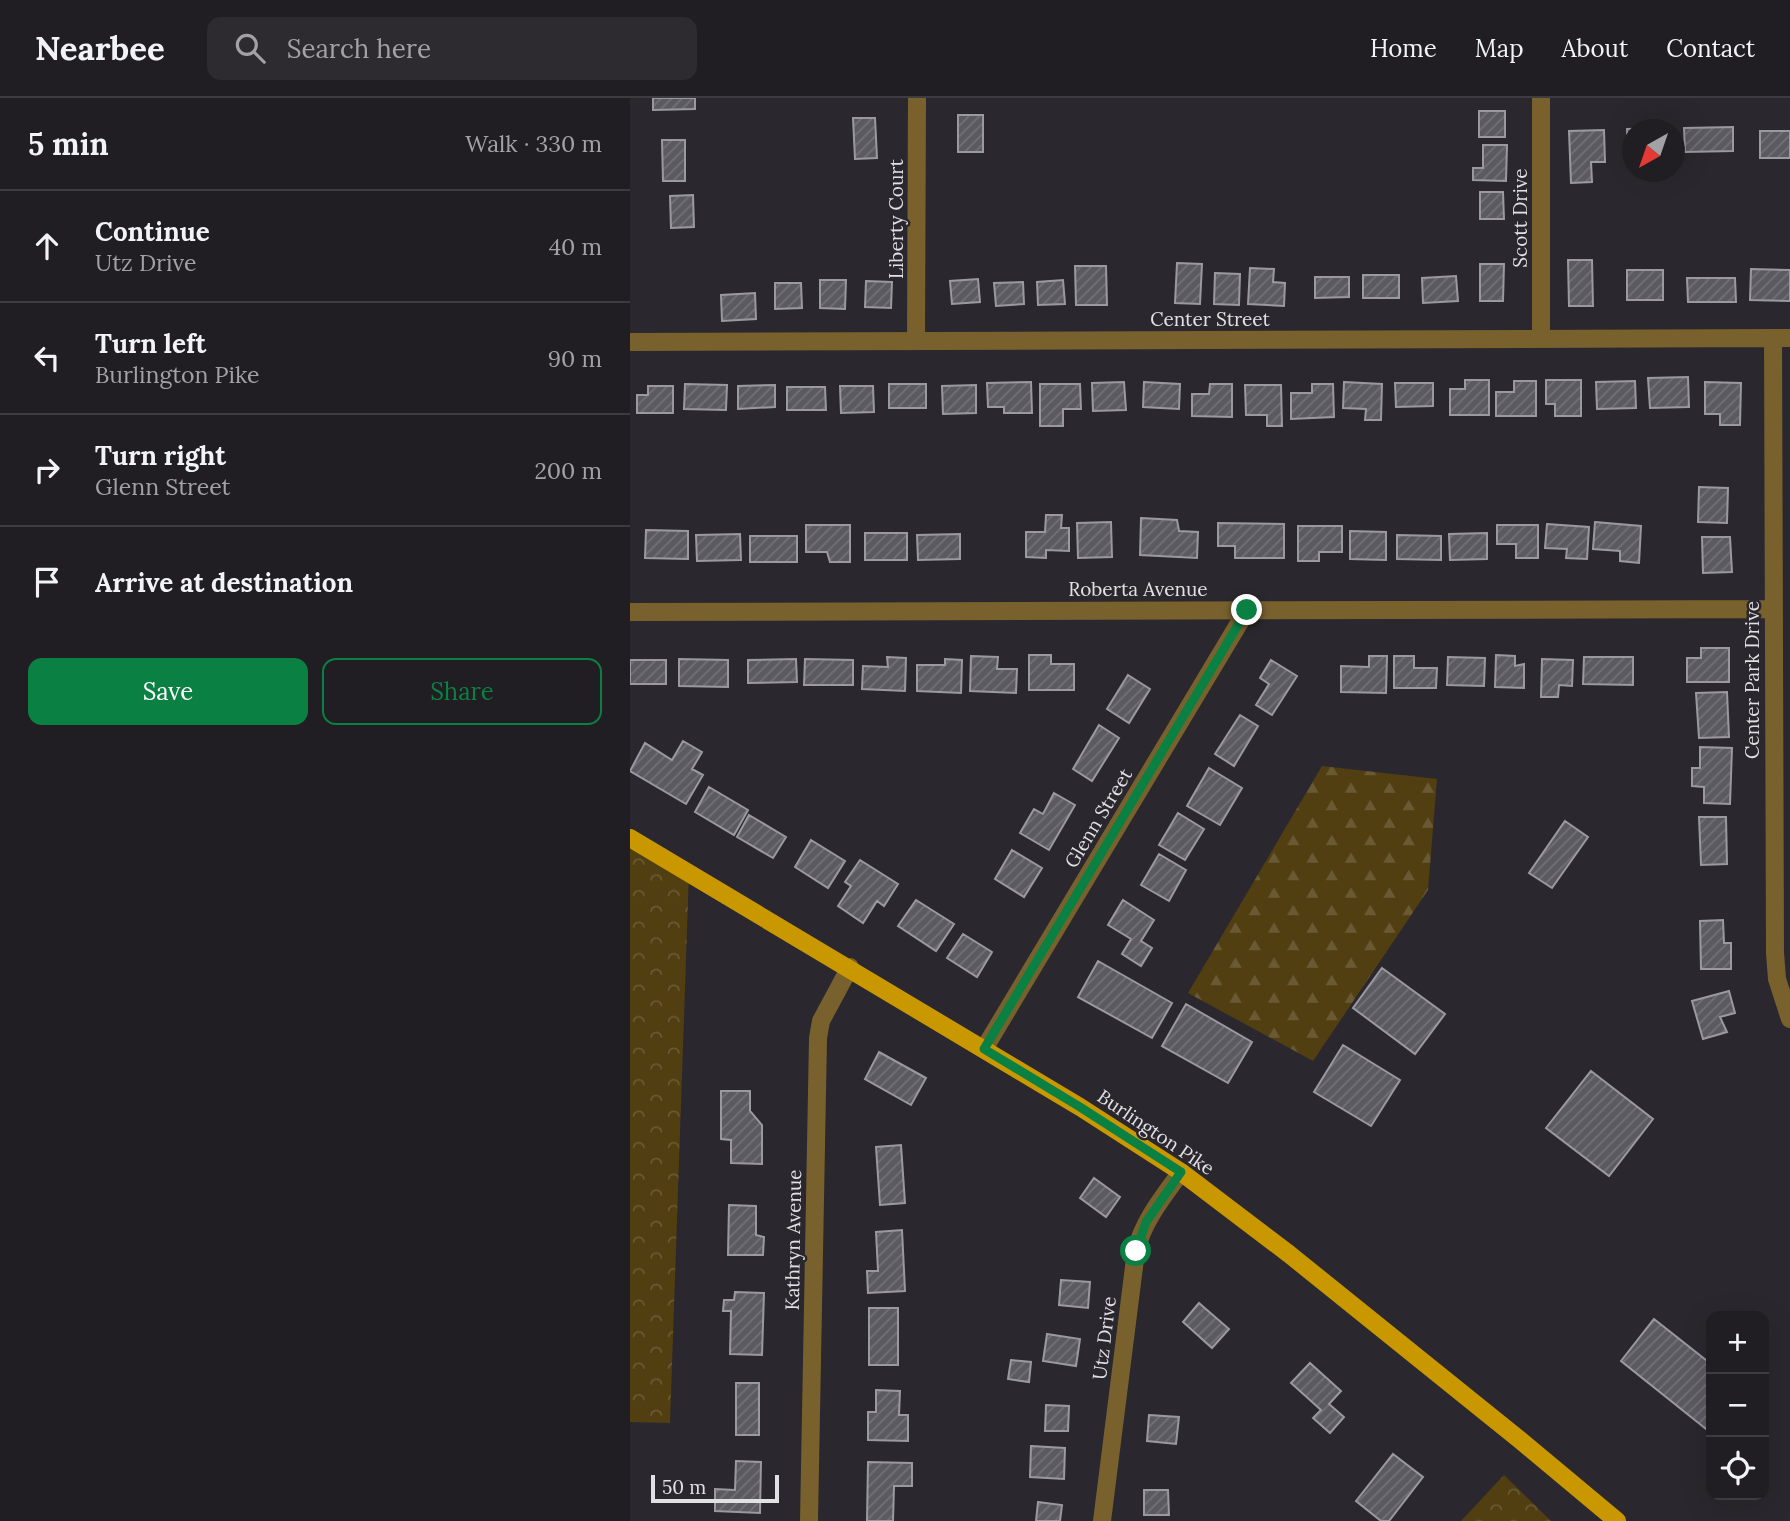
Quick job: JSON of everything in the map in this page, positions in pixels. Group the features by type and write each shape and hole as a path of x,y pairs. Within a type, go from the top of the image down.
{"main road":[{"name":"Burlington Pike","path":"630,838 1080,1107 1181,1172 1289,1254 1617,1521"}],"street":[{"name":"Liberty Court","path":"916,341 917,98"},
{"name":"Scott Drive","path":"1541,98 1541,339"},
{"name":"Center Street","path":"630,342 1782,338"},
{"name":"Center Park Drive","path":"1782,338 1782,482 1773,609 1775,953 1777,979 1790,1019"},
{"name":"Roberta Avenue","path":"630,612 1773,609"},
{"name":"Glenn Street","path":"984,1049 1247,610"},
{"name":"Kathryn Avenue","path":"809,1521 818,1038 821,1021 850,968"},
{"name":"Utz Drive","path":"1102,1521 1136,1251 1146,1222 1181,1172"}],"green space":[{"path":"1322,766 1437,779 1428,890 1313,1061 1188,993"},
{"path":"630,838 689,872 670,1423 630,1422"},
{"path":"1504,1475 1551,1521 1461,1521"}],"building":[{"path":"653,98 695,98 695,109 653,110"},
{"path":"1479,111 1505,111 1505,137 1479,137"},
{"path":"958,115 983,115 983,152 958,152"},
{"path":"853,118 875,118 877,158 855,159"},
{"path":"1733,127 1733,151 1685,152 1685,128"},
{"path":"1604,130 1605,162 1591,162 1592,182 1571,183 1569,131"},
{"path":"1760,131 1790,131 1790,158 1760,158"},
{"path":"662,140 685,140 685,181 663,181"},
{"path":"1483,145 1507,145 1506,181 1473,180 1473,168 1483,168"},
{"path":"1480,192 1503,192 1504,219 1480,219"},
{"path":"693,195 694,227 671,228 670,196"},
{"path":"1568,260 1592,260 1593,306 1569,306"},
{"path":"1177,263 1202,264 1200,304 1175,303"},
{"path":"1480,264 1504,264 1503,301 1480,301"},
{"path":"1075,266 1106,266 1107,305 1076,305"},
{"path":"1250,268 1274,269 1273,282 1285,283 1284,306 1248,304"},
{"path":"1751,269 1790,270 1790,301 1750,300"},
{"path":"1627,270 1663,270 1663,300 1627,300"},
{"path":"1215,273 1240,274 1239,305 1214,304"},
{"path":"1363,275 1399,275 1399,298 1363,298"},
{"path":"1456,276 1458,301 1423,303 1422,278"},
{"path":"1315,277 1349,277 1349,297 1315,298"},
{"path":"1687,278 1735,278 1736,302 1688,302"},
{"path":"978,279 980,302 952,304 950,281"},
{"path":"820,280 846,280 845,309 820,308"},
{"path":"1063,280 1065,304 1038,305 1037,282"},
{"path":"866,281 892,282 891,308 865,307"},
{"path":"1023,282 1024,304 996,306 994,283"},
{"path":"775,283 801,283 802,308 775,309"},
{"path":"755,293 756,319 722,321 721,295"},
{"path":"1688,377 1689,407 1650,408 1648,378"},
{"path":"1465,380 1489,380 1489,415 1450,415 1450,389 1465,389"},
{"path":"1546,380 1581,380 1581,416 1555,416 1555,404 1546,404"},
{"path":"1514,381 1536,381 1536,416 1496,416 1496,392 1514,392"},
{"path":"1635,381 1636,408 1597,409 1596,382"},
{"path":"1031,382 1032,413 1004,413 1004,407 988,407 987,383"},
{"path":"1124,382 1126,410 1093,411 1092,383"},
{"path":"1144,382 1180,384 1179,409 1143,407"},
{"path":"1344,382 1382,384 1381,420 1365,420 1366,409 1343,408"},
{"path":"1705,382 1741,383 1740,425 1720,425 1720,414 1705,414"},
{"path":"1395,383 1433,383 1433,406 1396,407"},
{"path":"685,384 727,385 726,410 684,409"},
{"path":"889,384 926,384 926,408 889,408"},
{"path":"1040,384 1080,384 1081,409 1063,409 1063,426 1040,426"},
{"path":"1210,384 1232,384 1232,417 1192,416 1192,394 1209,394"},
{"path":"1312,384 1333,384 1334,417 1291,419 1291,393 1312,393"},
{"path":"775,385 775,407 738,409 738,386"},
{"path":"976,385 976,413 943,414 942,386"},
{"path":"1245,385 1281,385 1282,426 1267,426 1267,415 1246,415"},
{"path":"648,386 673,386 673,413 637,413 637,395 648,395"},
{"path":"840,386 873,386 874,412 841,413"},
{"path":"787,387 825,387 826,410 787,410"},
{"path":"1699,487 1728,488 1727,523 1698,522"},
{"path":"1046,515 1062,515 1061,528 1069,528 1069,551 1046,550 1046,558 1026,557 1026,532 1045,532"},
{"path":"1141,518 1177,520 1179,531 1198,532 1197,558 1140,555"},
{"path":"1111,522 1112,557 1078,558 1077,523"},
{"path":"1595,522 1641,526 1639,563 1620,561 1620,551 1593,549"},
{"path":"1218,523 1284,524 1284,558 1235,558 1235,546 1218,546"},
{"path":"1547,524 1589,527 1587,559 1566,558 1567,549 1545,548"},
{"path":"806,525 850,525 850,562 830,562 827,552 806,552"},
{"path":"1497,525 1538,525 1538,558 1516,558 1516,544 1497,544"},
{"path":"1298,526 1342,526 1342,552 1319,552 1319,561 1298,561"},
{"path":"646,530 688,531 688,559 645,558"},
{"path":"1350,531 1386,532 1386,560 1350,559"},
{"path":"865,533 907,533 907,560 865,560"},
{"path":"1487,533 1487,559 1450,560 1449,534"},
{"path":"740,534 741,560 697,561 696,535"},
{"path":"960,534 960,559 918,560 917,535"},
{"path":"1397,535 1441,536 1441,560 1397,559"},
{"path":"750,536 797,536 797,562 750,562"},
{"path":"1702,537 1730,537 1732,572 1703,573"},
{"path":"1701,648 1729,648 1729,682 1687,682 1687,658 1701,658"},
{"path":"1029,655 1051,655 1051,664 1074,664 1074,690 1029,690"},
{"path":"1496,655 1515,656 1515,666 1524,664 1524,688 1495,687"},
{"path":"971,656 998,657 997,669 1017,669 1016,693 970,691"},
{"path":"1369,656 1387,656 1386,693 1341,692 1341,666 1369,667"},
{"path":"1394,656 1414,656 1414,668 1437,668 1436,688 1394,688"},
{"path":"887,657 906,658 905,691 862,689 863,666 888,667"},
{"path":"1448,657 1485,658 1484,686 1447,685"},
{"path":"1584,657 1633,657 1633,685 1583,684"},
{"path":"679,659 728,660 728,687 679,686"},
{"path":"796,659 797,682 748,683 748,660"},
{"path":"805,659 853,660 853,685 804,685"},
{"path":"945,659 962,660 961,693 917,691 917,665 945,665"},
{"path":"1542,659 1573,660 1572,686 1559,685 1558,697 1541,697"},
{"path":"630,660 666,660 666,684 630,684"},
{"path":"1271,660 1297,676 1272,715 1256,705 1269,684 1260,678"},
{"path":"1128,675 1150,689 1129,723 1107,709"},
{"path":"1727,692 1729,737 1699,738 1696,693"},
{"path":"1240,715 1258,726 1234,766 1215,754"},
{"path":"1099,725 1119,738 1092,781 1073,769"},
{"path":"683,741 702,752 692,769 703,775 686,804 630,771 645,743 672,760"},
{"path":"1700,747 1732,748 1730,804 1704,803 1704,787 1692,786 1692,768 1700,768"},
{"path":"1209,768 1242,788 1220,825 1187,806"},
{"path":"709,787 748,810 734,835 695,812"},
{"path":"1054,793 1075,805 1049,850 1020,833 1034,809 1043,814"},
{"path":"1178,813 1204,829 1185,860 1159,845"},
{"path":"749,815 786,837 773,858 737,837"},
{"path":"1699,817 1726,817 1727,864 1701,865"},
{"path":"1565,821 1588,837 1552,888 1529,873"},
{"path":"811,840 845,861 828,888 795,867"},
{"path":"1012,850 1042,868 1024,897 995,879"},
{"path":"1159,854 1186,870 1169,901 1141,885"},
{"path":"860,860 898,884 884,906 877,901 863,923 838,906 851,886 845,882"},
{"path":"916,900 954,924 936,951 898,926"},
{"path":"1123,900 1154,920 1141,941 1152,948 1141,966 1122,954 1131,939 1108,925"},
{"path":"1723,920 1724,943 1731,943 1731,969 1701,969 1700,921"},
{"path":"963,934 992,952 977,977 947,958"},
{"path":"1098,961 1172,1003 1152,1038 1078,997"},
{"path":"1382,968 1445,1014 1415,1054 1353,1008"},
{"path":"1729,991 1735,1013 1720,1017 1727,1032 1703,1039 1692,1001"},
{"path":"1186,1004 1252,1042 1228,1083 1162,1046"},
{"path":"1343,1045 1400,1080 1371,1126 1314,1092"},
{"path":"879,1052 926,1078 911,1105 865,1079"},
{"path":"1591,1071 1653,1119 1609,1176 1546,1128"},
{"path":"721,1091 750,1091 750,1111 762,1125 762,1164 731,1163 731,1140 721,1139"},
{"path":"901,1145 905,1203 880,1205 876,1147"},
{"path":"1094,1178 1120,1197 1106,1217 1080,1198"},
{"path":"729,1205 756,1206 756,1235 764,1237 763,1255 728,1255"},
{"path":"902,1230 905,1291 868,1293 867,1271 878,1271 876,1232"},
{"path":"1061,1280 1090,1282 1088,1308 1059,1305"},
{"path":"735,1292 764,1293 762,1355 730,1354 731,1311 723,1311 724,1300 734,1300"},
{"path":"1199,1303 1229,1329 1212,1348 1183,1322"},
{"path":"869,1308 898,1308 898,1365 869,1365"},
{"path":"1654,1319 1706,1360 1706,1429 1621,1361"},
{"path":"1047,1334 1080,1339 1076,1366 1043,1361"},
{"path":"1011,1360 1031,1362 1029,1382 1008,1379"},
{"path":"1310,1363 1341,1391 1329,1404 1344,1417 1330,1433 1313,1418 1321,1410 1291,1383"},
{"path":"736,1383 759,1383 759,1435 736,1435"},
{"path":"876,1390 900,1391 899,1415 908,1415 908,1441 868,1440 868,1412 876,1412"},
{"path":"1046,1405 1069,1406 1068,1431 1045,1431"},
{"path":"1149,1415 1179,1417 1176,1444 1147,1441"},
{"path":"1031,1446 1065,1448 1064,1479 1030,1477"},
{"path":"1393,1454 1423,1477 1389,1521 1381,1521 1356,1501"},
{"path":"736,1461 761,1462 760,1513 715,1511 715,1489 735,1490"},
{"path":"868,1462 912,1463 912,1486 894,1486 893,1521 867,1521"},
{"path":"1144,1490 1168,1490 1169,1515 1144,1515"},
{"path":"1038,1502 1062,1505 1060,1521 1036,1521"}],"route":[{"path":"1136,1251 1139,1235 1146,1222 1181,1172 984,1049 1247,610"}]}
